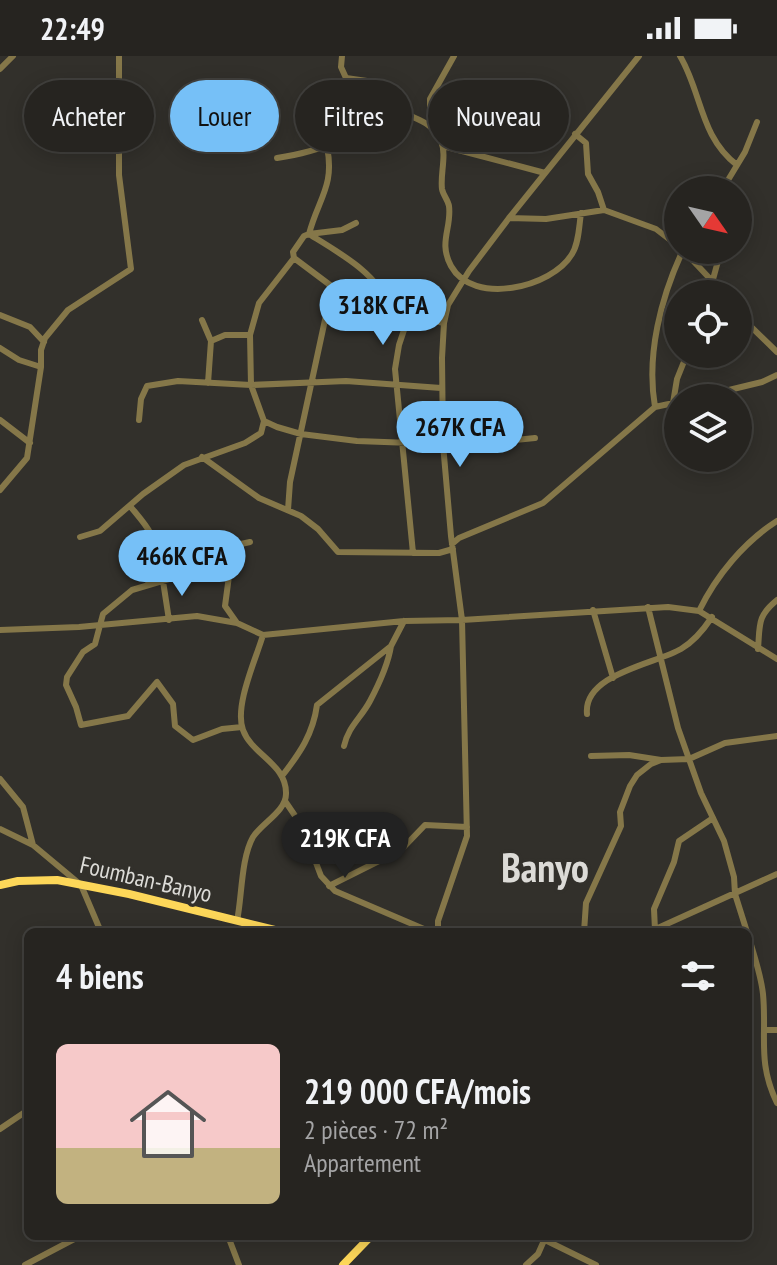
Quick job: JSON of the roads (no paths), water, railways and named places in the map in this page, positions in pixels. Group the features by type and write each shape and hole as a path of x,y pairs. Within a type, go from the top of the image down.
{"highway":[{"name":"Foumban-Banyo","path":"0,885 50,879 129,894 264,928"},
{"path":"343,1265 367,1240"}],"street":[{"path":"0,69 13,56"},
{"path":"0,490 25,462 44,342 68,310 131,269 119,175 119,56"},
{"path":"342,56 341,67 346,78 360,80"},
{"path":"441,80 454,56"},
{"path":"438,928 466,845 467,827 462,620 452,546 441,388 444,323 449,301 509,218 639,56"},
{"path":"680,56 709,132 718,147 737,165"},
{"path":"730,176 757,122"},
{"path":"575,134 586,143 588,174 604,210"},
{"path":"277,158 313,152"},
{"path":"309,234 314,215 329,184 328,152"},
{"path":"443,152 442,187 449,207 444,244 452,268 464,280 499,291 522,286 558,270 573,252 581,213"},
{"path":"464,152 545,173"},
{"path":"509,218 546,219 604,210 656,229 664,235"},
{"path":"354,303 294,258 293,252 304,236 342,230 356,223"},
{"path":"309,234 353,263 384,293 386,304 409,315"},
{"path":"80,537 96,534 180,467 261,433 264,421 251,385 250,335 259,303 294,258"},
{"path":"655,407 652,381 655,340 677,264"},
{"path":"696,264 711,280"},
{"path":"288,510 290,482 328,306 354,303 444,323"},
{"path":"0,315 30,327 44,342"},
{"path":"409,315 395,358 395,386 413,553"},
{"path":"202,320 211,341 208,383"},
{"path":"752,328 777,352"},
{"path":"211,341 225,335 250,335"},
{"path":"0,348 19,360 41,367"},
{"path":"752,384 777,375"},
{"path":"139,420 141,399 147,386 178,381 251,385 346,381 441,388"},
{"path":"202,457 259,498 301,516 318,529 338,552 439,553 459,538 543,503 655,407 664,405"},
{"path":"0,420 30,443"},
{"path":"264,421 301,434 357,441 466,445 535,438"},
{"path":"130,506 153,535 155,556 148,585"},
{"path":"699,611 726,568 751,541 777,521"},
{"path":"242,727 222,729 197,740 190,739 175,726 173,704 157,682 128,716 81,725 66,685 67,677 83,652 95,644 103,614 132,590 179,576 214,550 250,542"},
{"path":"233,546 225,606 237,623"},
{"path":"163,581 169,620"},
{"path":"758,649 760,619 777,600"},
{"path":"648,607 659,659 689,759 729,859 735,894 746,928"},
{"path":"0,630 197,616 237,623 263,635 404,621 682,607 712,617 777,659"},
{"path":"593,610 613,678"},
{"path":"587,714 591,698 600,686 681,649 712,617"},
{"path":"344,746 347,731 370,701 388,664 391,646 404,621"},
{"path":"237,921 252,839 285,801 286,792 282,776 247,738 242,727 241,712 263,635"},
{"path":"282,776 301,753 314,727 317,705 373,657 391,646"},
{"path":"591,756 689,759 725,743 777,736"},
{"path":"584,928 586,903 621,826 620,812 630,786 637,775 661,760"},
{"path":"0,779 23,807 33,845"},
{"path":"285,801 302,826 317,867 329,886 350,899 421,928"},
{"path":"652,928 654,909 676,855 677,843 713,818"},
{"path":"329,886 401,850 425,825 467,827"},
{"path":"0,829 33,845 81,885 99,928"},
{"path":"659,928 777,874"},
{"path":"752,948 763,990 762,1057 769,1088 777,1103"},
{"path":"764,1030 777,1030"},
{"path":"0,1129 24,1113"},
{"path":"25,1265 72,1240"},
{"path":"230,1240 239,1265"},
{"path":"526,1265 538,1254 545,1240"},
{"path":"550,1240 596,1265"}],"district":[{"name":"Banyo","path":"545,867"}]}
